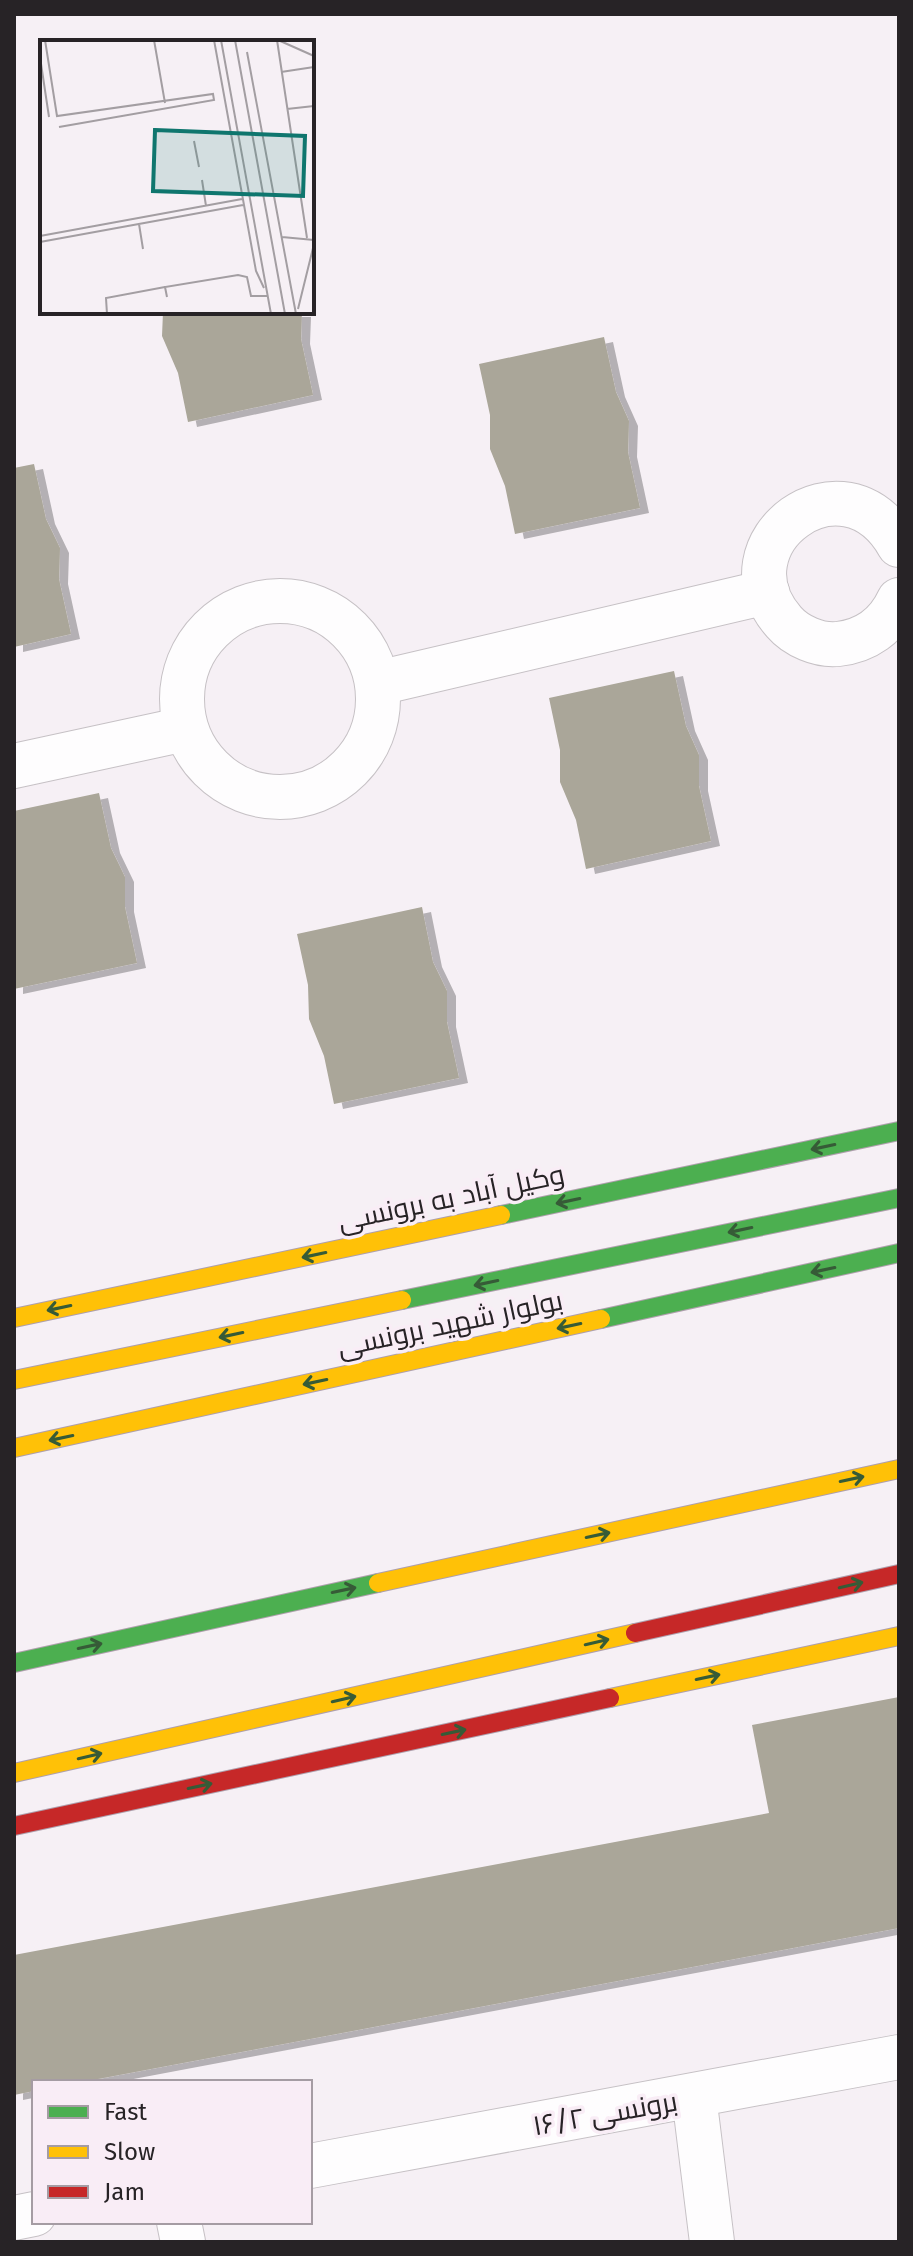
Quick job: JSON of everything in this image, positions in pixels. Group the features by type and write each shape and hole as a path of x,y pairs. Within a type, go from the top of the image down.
{"main road":[{"name":"وکیل آباد به برونسی","path":"14,1318 899,1131"},
{"path":"14,1380 899,1198"},
{"name":"بولوار شهید برونسی","path":"14,1448 899,1253"},
{"path":"14,1663 899,1469"},
{"path":"14,1773 899,1574"},
{"path":"14,1826 899,1636"}],"street":[{"path":"899,545 890,529 874,515 855,506 834,503 813,507 794,516 779,531 768,550 764,571 767,592 776,613 791,630 812,641 834,645 857,641 877,630 893,614 899,600"},
{"path":"378,683 767,592"},
{"path":"280,600 306,604 331,614 351,631 367,652 378,683 377,717 370,737 366,748 346,774 318,791 286,799 254,795 224,782 200,759 185,729 181,703 184,677 193,652 209,630 230,614 254,604 280,600"},
{"path":"14,766 185,729"},
{"name":"برونسی ۱۶/۲","path":"312,2166 899,2057"},
{"path":"694,2096 712,2242"}],"building":[{"path":"163,314 302,314 301,339 313,395 188,422 178,373 162,336"},
{"path":"604,337 616,392 629,421 628,452 640,508 515,534 505,486 490,449 490,415 479,364"},
{"path":"34,464 46,519 60,548 59,579 71,634 14,647 14,468"},
{"path":"674,671 686,726 699,755 699,786 711,841 586,869 576,820 560,782 560,750 549,698"},
{"path":"99,793 111,848 125,877 125,907 137,963 14,989 14,811"},
{"path":"422,907 433,962 447,991 447,1022 459,1078 334,1104 324,1056 309,1019 308,985 297,934"},
{"path":"899,1697 899,1928 93,2080 32,2080 32,2091 14,2095 14,1955 769,1813 752,1725"}],"traffic: fast":[{"path":"501,1215 899,1131"},
{"path":"402,1300 899,1198"},
{"path":"601,1319 899,1253"},
{"path":"14,1663 378,1583"}],"traffic: slow":[{"path":"14,1318 501,1215"},
{"path":"14,1380 402,1300"},
{"path":"14,1448 601,1319"},
{"path":"378,1583 899,1469"},
{"path":"14,1773 635,1633"},
{"path":"610,1698 899,1636"}],"traffic: jam":[{"path":"635,1633 899,1574"},
{"path":"14,1826 610,1698"}]}
